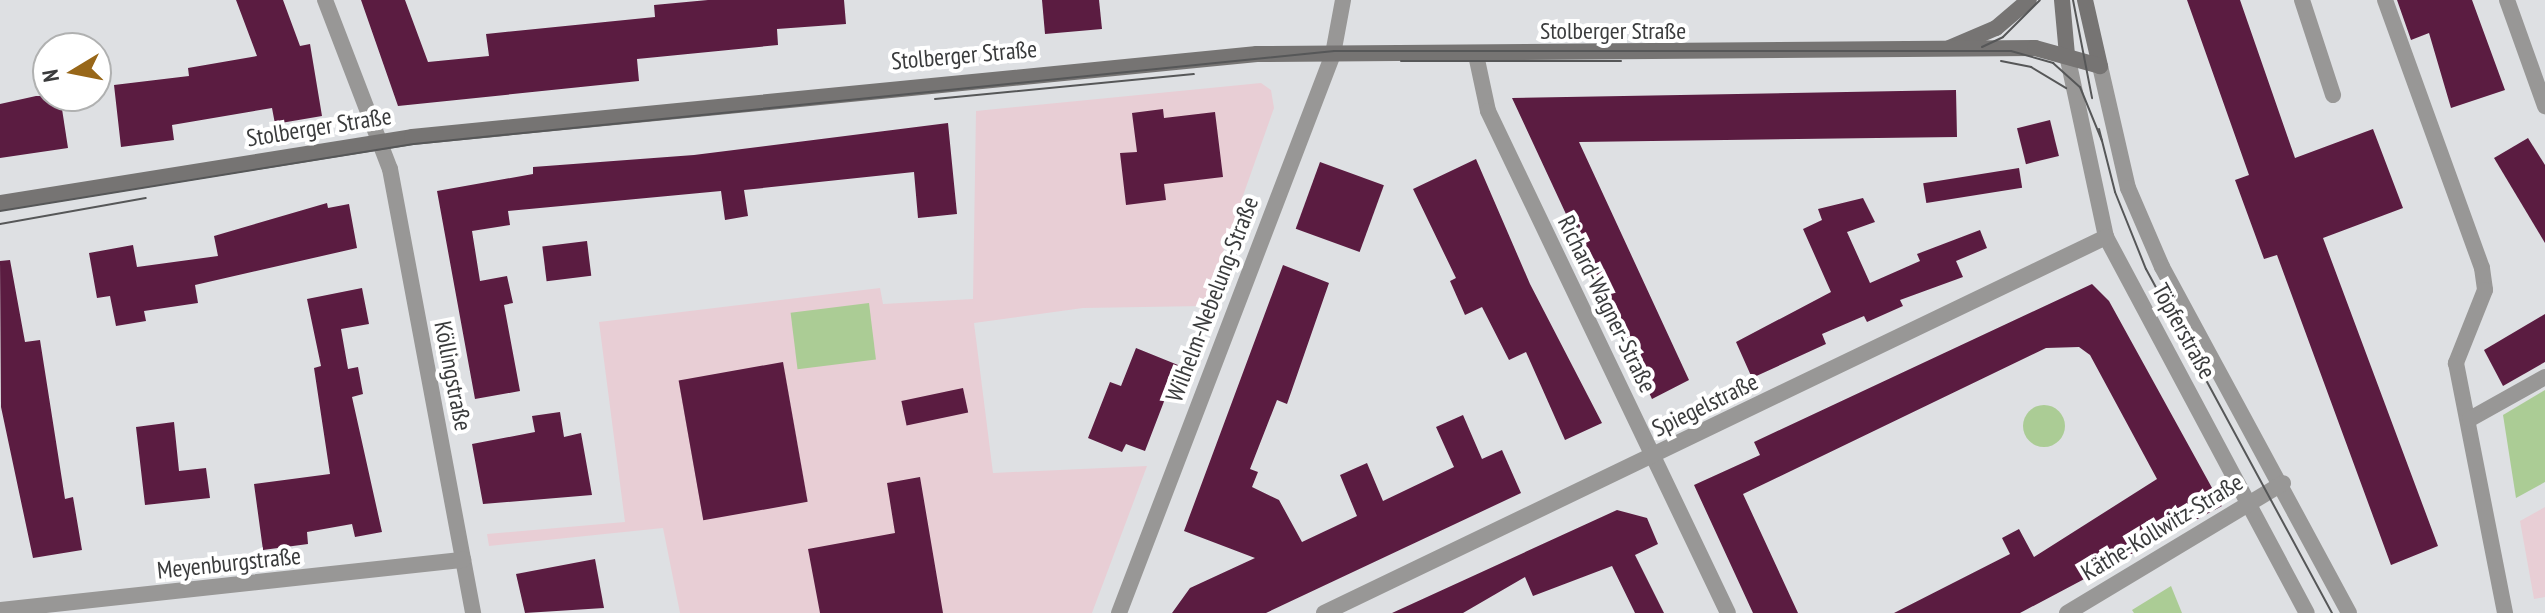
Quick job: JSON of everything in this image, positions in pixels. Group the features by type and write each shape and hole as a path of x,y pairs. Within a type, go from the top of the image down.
{"main road":[{"name":"Stolberger Straße","path":"1940,52 1996,28 2029,0"},
{"path":"2062,0 2067,55"},
{"path":"2085,0 2100,66"},
{"name":"Stolberger Straße","path":"0,203 383,144 1097,67 1333,54 1940,52 2035,48 2100,66"}],"street":[{"name":"Köllingstraße","path":"325,0 383,144 473,613"},
{"name":"Wilhelm-Nebelung-Straße","path":"1119,613 1333,54 1343,0"},
{"path":"2302,0 2333,95"},
{"path":"2385,0 2482,268 2485,290 2456,363 2470,419 2483,524 2505,613"},
{"path":"2507,0 2545,106"},
{"name":"Richard-Wagner-Straße","path":"1476,55 1488,111 1728,613"},
{"name":"Töpferstraße","path":"2067,55 2106,237 2251,501 2307,613"},
{"name":"Töpferstraße","path":"2100,66 2142,224 2283,483 2349,613"},
{"name":"Spiegelstraße","path":"1324,613 2106,237"},
{"path":"2470,419 2545,377"},
{"name":"Käthe-Kollwitz-Straße","path":"2067,613 2283,483"},
{"name":"Meyenburgstraße","path":"0,610 463,560"}],"shaded area":[{"path":"1261,83 1271,90 1274,108 1204,306 1083,308 974,323 993,473 1147,466 1092,613 680,613 663,528 489,546 487,534 625,522 599,322 880,288 883,304 973,299 976,111"},
{"path":"2545,507 2545,597 2534,599 2520,521"}],"green space":[{"path":"869,303 876,360 798,369 791,313"},
{"path":"2545,390 2545,482 2516,498 2503,415"},
{"path":"2044,405 2059,411 2065,426 2059,441 2044,447 2029,441 2023,426 2029,411"},
{"path":"2171,586 2182,613 2134,613 2132,610"}],"building":[{"path":"236,0 283,0 300,46 310,44 322,116 275,124 272,108 172,125 174,140 121,147 114,85 189,76 188,68 257,56"},
{"path":"361,0 405,0 428,62 489,56 486,34 655,17 654,5 708,0 844,0 846,24 777,29 778,45 637,59 639,81 398,106"},
{"path":"1042,0 1099,0 1102,29 1045,34"},
{"path":"2187,0 2240,0 2295,158 2373,129 2403,208 2323,238 2438,546 2391,565 2277,255 2264,259 2235,180 2249,175"},
{"path":"2397,0 2472,0 2505,90 2451,108 2429,33 2411,40"},
{"path":"1956,90 1957,137 1579,142 1689,380 1652,399 1512,98"},
{"path":"32,97 32,112 62,112 68,148 0,158 0,104"},
{"path":"1163,109 1164,118 1215,112 1223,177 1164,184 1166,200 1126,205 1120,153 1137,152 1132,113"},
{"path":"2050,120 2059,156 2026,164 2017,128"},
{"path":"948,123 957,214 918,218 914,172 744,190 748,216 725,220 721,191 508,211 510,225 472,231 480,281 507,276 513,303 504,305 520,391 475,399 437,191 533,174 533,167 694,155"},
{"path":"2528,138 2545,165 2545,243 2494,158"},
{"path":"1476,159 1530,284 1602,423 1565,440 1526,352 1509,360 1482,307 1465,315 1450,281 1456,278 1413,189"},
{"path":"1320,162 1384,185 1360,252 1296,229"},
{"path":"2019,168 2022,188 1926,203 1923,183"},
{"path":"1863,198 1875,222 1847,232 1870,283 1920,261 1917,254 1980,230 1987,248 1956,261 1963,277 1900,300 1903,306 1867,322 1864,316 1822,334 1826,344 1752,378 1736,342 1831,292 1803,229 1822,220 1818,209"},
{"path":"327,203 328,208 349,204 357,248 195,285 198,303 144,311 146,321 116,326 110,296 97,298 89,253 133,245 137,267 218,256 214,236"},
{"path":"587,241 591,276 547,281 542,246"},
{"path":"10,260 25,342 40,340 65,499 73,497 82,550 33,558 1,407 0,261"},
{"path":"1283,265 1329,283 1287,404 1277,400 1250,469 1258,472 1252,487 1279,500 1302,542 1357,516 1340,475 1367,463 1383,501 1454,467 1436,427 1463,415 1482,459 1502,450 1521,493 1266,613 1172,613 1190,588 1255,558 1184,531"},
{"path":"2092,284 2109,301 2222,506 2020,613 1894,613 2010,554 2002,538 2019,529 2034,557 2157,479 2090,355 2079,347 2046,348 1743,494 1798,613 1753,613 1694,485 1760,455 1754,442"},
{"path":"362,288 369,324 341,329 348,369 358,367 363,394 352,397 382,532 355,537 352,524 307,532 308,544 263,550 254,484 330,474 314,368 321,366 307,299"},
{"path":"2545,314 2545,362 2503,386 2484,350"},
{"path":"1136,348 1178,365 1145,451 1126,444 1122,452 1088,438 1110,382 1121,386"},
{"path":"783,362 808,502 703,520 679,380"},
{"path":"963,388 968,412 907,426 901,401"},
{"path":"560,412 564,437 581,433 592,495 483,504 472,444 535,432 532,416"},
{"path":"174,422 179,471 206,468 210,498 145,505 136,427"},
{"path":"920,477 943,613 820,613 808,549 895,533 887,483"},
{"path":"1617,510 1647,518 1658,544 1635,555 1664,613 1635,613 1612,566 1533,596 1525,577 1463,613 1392,613"},
{"path":"595,559 604,608 525,613 516,574"}],"tram line":[{"path":"1982,47 2003,37 2040,0"},
{"path":"2073,0 2092,98"},
{"path":"0,211 414,144 1334,51 2011,51 2053,63 2080,87 2102,141"},
{"path":"1401,61 1621,61"},
{"path":"2001,61 2031,67 2066,88"},
{"path":"935,99 1194,74"},
{"path":"2099,129 2115,192 2146,269 2332,613"},
{"path":"0,224 146,198"}]}
